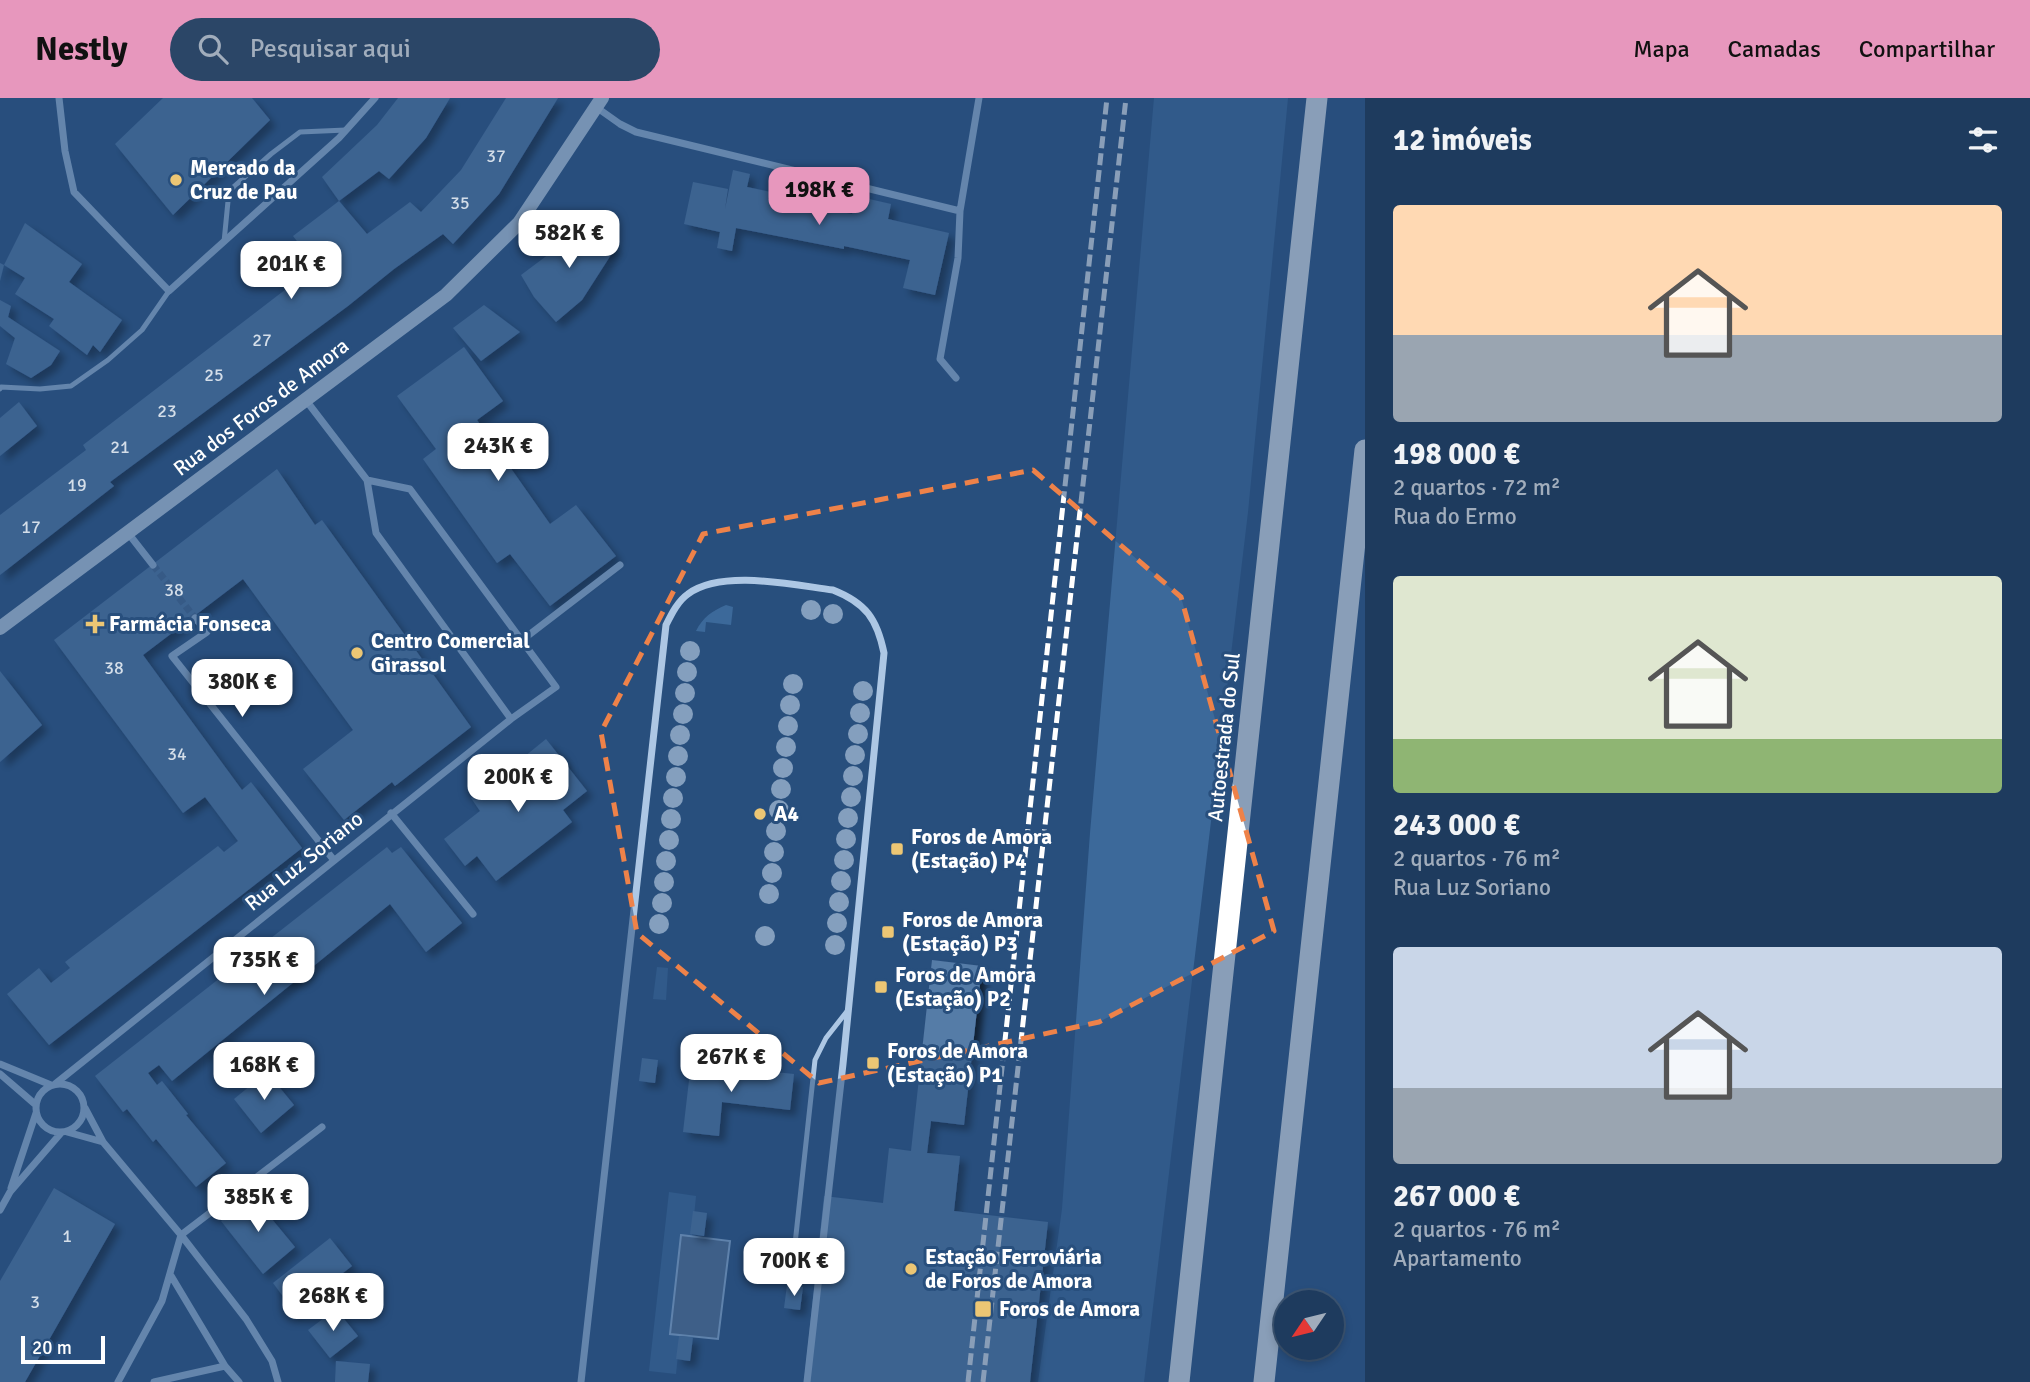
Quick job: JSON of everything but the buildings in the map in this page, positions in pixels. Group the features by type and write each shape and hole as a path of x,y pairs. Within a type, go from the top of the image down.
{"highway":[{"name":"Autoestrada do Sul","path":"1179,1382 1317,98"},
{"path":"1264,1382 1365,450"}],"main road":[{"name":"Rua dos Foros de Amora","path":"0,628 446,295 519,223 599,103"}],"street":[{"path":"59,98 65,151 74,192 169,292 347,130 375,98"},
{"path":"956,378 940,359 958,258 960,211 979,98"},
{"path":"599,103 620,124 636,132 960,211"},
{"path":"305,399 367,480 376,533 511,719"},
{"name":"Rua Luz Soriano","path":"53,1085 391,813 556,687 410,489 367,480"},
{"path":"128,533 153,565"},
{"path":"521,641 620,565"},
{"path":"581,1382 666,625 675,608 688,594 712,582 734,580 833,590 846,595 863,608 879,628 884,653 807,1382"},
{"path":"195,618 206,632 172,656 334,859"},
{"path":"391,813 472,914"},
{"path":"0,1064 53,1085"},
{"path":"0,1074 36,1109 42,1125 54,1132 103,1142"},
{"path":"0,1210 10,1192 41,1093 53,1085 62,1084 75,1089 103,1142 181,1235 246,1319 272,1361 278,1382"},
{"path":"10,1192 64,1132 80,1123 85,1108"},
{"path":"118,1382 162,1301 181,1235 322,1127"},
{"path":"170,1274 225,1366 239,1382"},
{"path":"154,1382 225,1366"}],"lane":[{"path":"224,242 229,191 271,153 300,132 347,130"},
{"path":"0,389 71,386 108,360 142,330 169,292"},
{"path":"795,1244 816,1060 826,1038 848,1010"}],"highlighted area":[{"path":"1033,470 1181,597 1274,931 1099,1022 819,1083 637,933 601,732 703,534"}],"shaded area":[{"path":"1154,98 1288,98 1248,512 1144,1382 1038,1382 1062,1209 1090,833"},
{"path":"726,605 733,607 731,625 706,622 705,632 696,631 708,615"},
{"path":"657,967 668,968 666,1000 653,999"},
{"path":"669,1192 696,1196 692,1236 681,1235 670,1334 680,1335 676,1374 649,1371"},
{"path":"681,1235 730,1241 718,1339 670,1334"}],"tunnel":[{"path":"153,565 195,618"}],"railway":[{"path":"968,1382 1107,98"},
{"path":"983,1382 1126,98"}],"place":[{"name":"Mercado da Cruz de Pau","path":"176,180"},
{"name":"Farmácia Fonseca","path":"95,624"},
{"name":"Centro Comercial Girassol","path":"357,653"},
{"name":"A4","path":"760,814"},
{"name":"Foros de Amora (Estação) P4","path":"897,849"},
{"name":"Foros de Amora (Estação) P3","path":"888,932"},
{"name":"Foros de Amora (Estação) P2","path":"881,987"},
{"name":"Foros de Amora (Estação) P1","path":"873,1063"},
{"name":"Estação Ferroviária de Foros de Amora","path":"911,1269"},
{"name":"Foros de Amora","path":"983,1309"}]}
